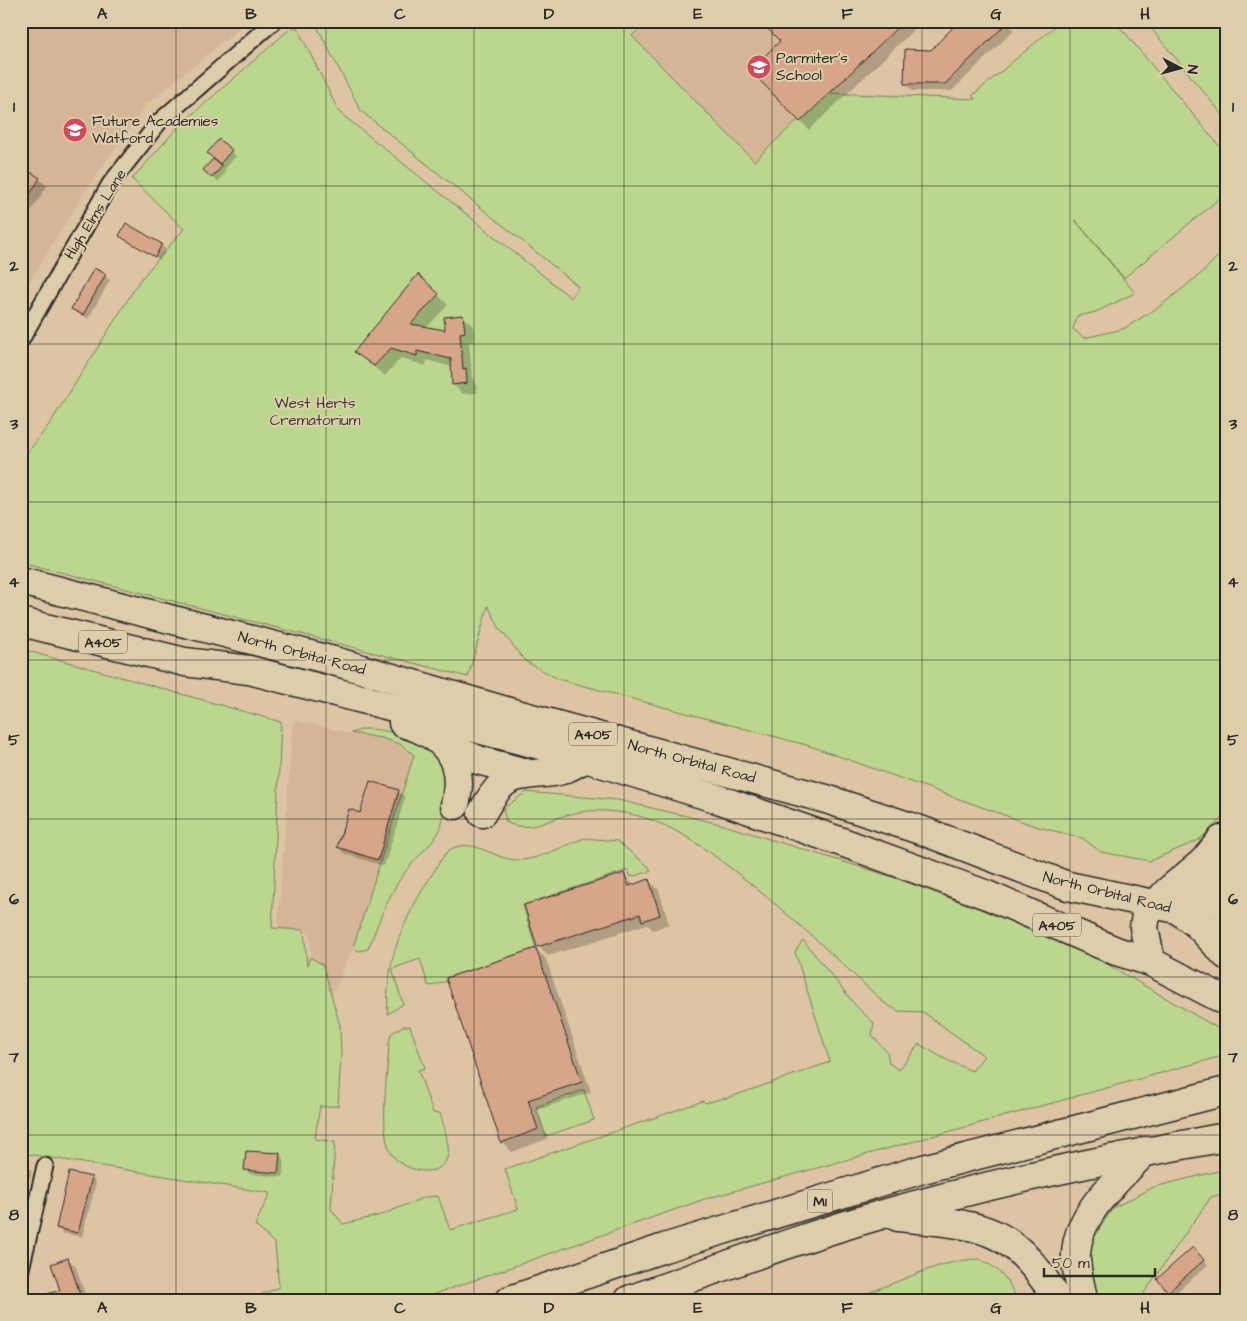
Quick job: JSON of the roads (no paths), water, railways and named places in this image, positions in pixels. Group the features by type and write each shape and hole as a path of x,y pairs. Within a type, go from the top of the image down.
{"highway":[{"name":"North Orbital Road","path":"21,581 334,661 502,710 808,793 923,831 1068,886 1178,909 1197,924 1226,955"},
{"name":"North Orbital Road","path":"21,622 185,662 249,670 586,758 715,798 888,858 987,895 1116,951 1151,962 1226,1000"},
{"name":"A405","path":"185,662 428,731 449,751 456,766 459,790 455,804"},
{"path":"449,751 459,752 478,760 526,773"},
{"name":"A405","path":"482,813 503,783 526,773 555,772 586,758"},
{"path":"1197,924 1196,895 1214,866 1221,840 1226,838"},
{"path":"1151,962 1144,922 1146,916 1168,892 1214,866"},
{"path":"1214,866 1226,920"},
{"name":"M1","path":"1134,1114 1226,1081"},
{"name":"M1","path":"510,1300 664,1248 914,1172 1226,1091"},
{"name":"M1","path":"629,1300 879,1215 1007,1182 1145,1152 1226,1137"},
{"path":"1083,1300 1076,1272 1076,1253 1079,1235 1094,1205 1145,1152"},
{"name":"M1","path":"879,1215 959,1223 993,1232 1024,1252 1058,1300"}],"street":[{"name":"High Elms Lane","path":"21,340 110,184 160,121 274,21"},
{"path":"21,1269 45,1166"}],"place":[{"name":"Parmiter's School","path":"759,67"},
{"name":"Future Academies Watford","path":"75,130"}],"park label":[{"name":"West Herts Crematorium","path":"315,412"}]}
